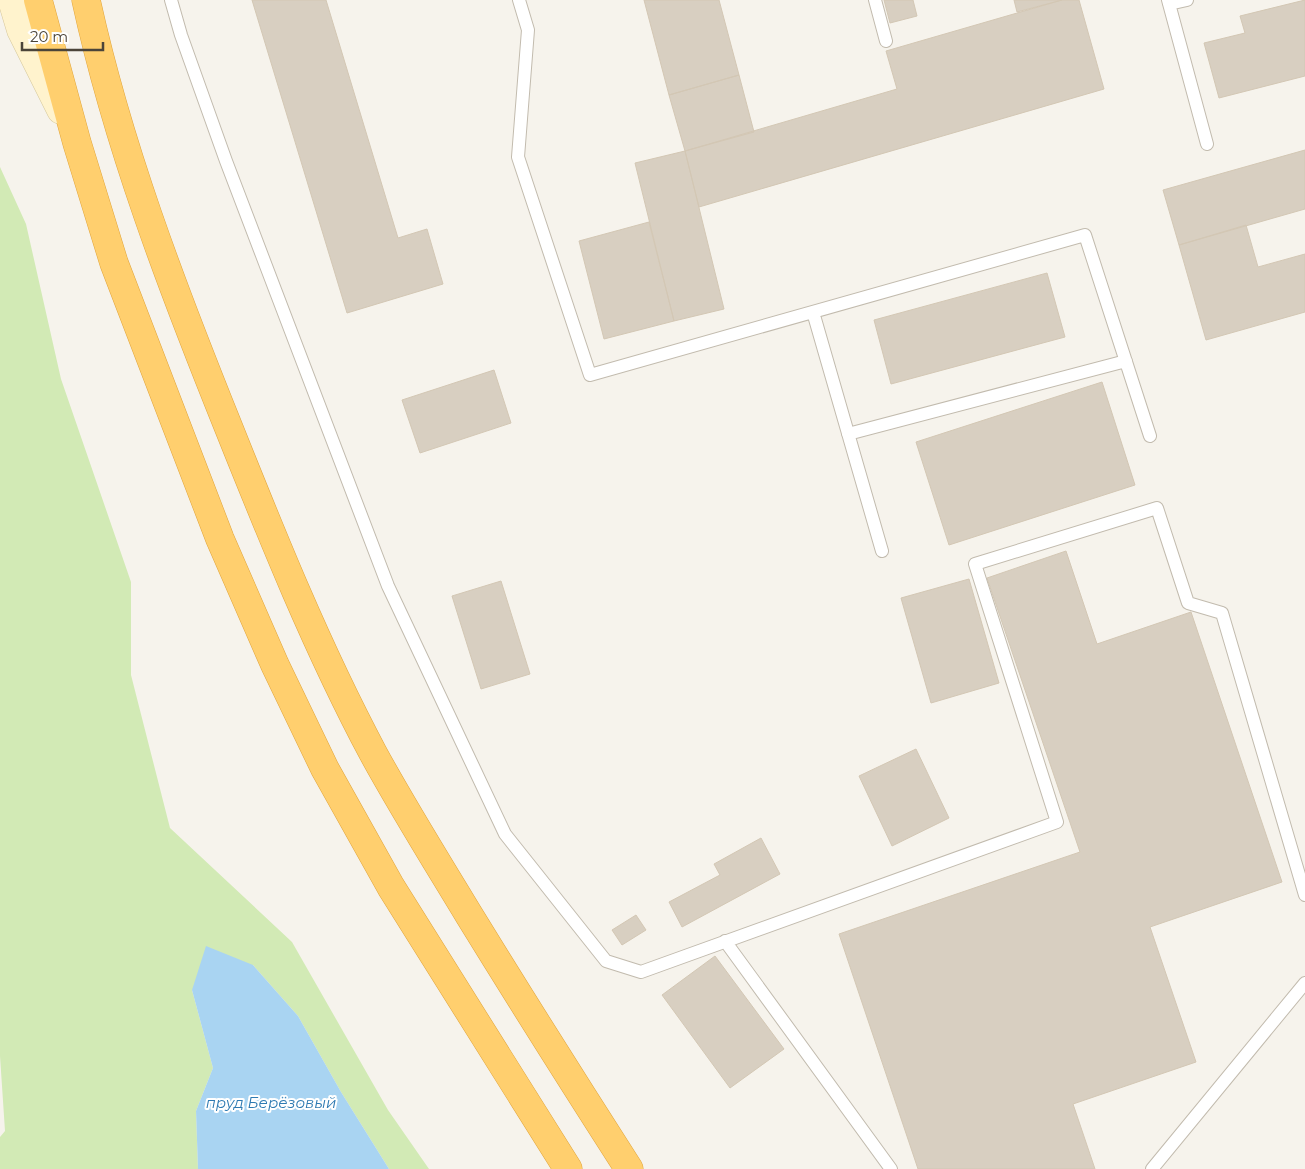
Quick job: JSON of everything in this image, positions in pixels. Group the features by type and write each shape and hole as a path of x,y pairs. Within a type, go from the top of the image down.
{"highway":[{"path":"38,0 77,143 114,263 220,539 275,665 325,769 391,887 568,1169"},
{"path":"86,0 95,41 124,143 161,251 206,372 267,525 328,662 374,753 436,861 534,1022 629,1169"}],"street":[{"path":"12,0 22,30 77,143"},
{"path":"92,0 95,41"}],"lane":[{"path":"171,0 181,35 226,161 388,586 505,834 606,961 641,972 1057,822 975,564 1157,508 1188,603 1222,614 1305,895"},
{"path":"519,0 528,30 518,157 590,375 1086,235 1150,436"},
{"path":"875,0 886,41"},
{"path":"1187,0 1168,2 1208,144"},
{"path":"813,312 882,552"},
{"path":"848,434 1126,360"},
{"path":"725,942 891,1169"},
{"path":"1152,1169 1305,983"}],"green space":[{"path":"0,167 26,224 61,379 131,582 131,675 170,828 292,942 388,1110 429,1169 389,1169 341,1092 298,1016 253,965 192,990 213,1068 196,1111 198,1169 0,1169 0,1137 5,1131 0,1056"}],"water":[{"name":"пруд Берёзовый","path":"206,946 253,965 298,1016 341,1092 389,1169 198,1169 196,1111 213,1068 192,990"}],"building":[{"path":"252,0 326,0 398,238 427,229 443,284 347,313"},
{"path":"644,0 719,0 739,75 669,95"},
{"path":"884,0 913,0 917,16 890,23"},
{"path":"1014,0 1062,0 1017,12"},
{"path":"1062,0 1079,0 1104,89 699,207 685,151 897,89 886,51"},
{"path":"1305,0 1305,76 1219,98 1204,43 1245,33 1240,16"},
{"path":"739,75 754,132 685,151 669,95"},
{"path":"1305,150 1305,209 1179,245 1163,190"},
{"path":"685,151 724,309 674,321 635,163"},
{"path":"649,222 674,321 604,339 579,241"},
{"path":"1246,225 1258,267 1305,254 1305,312 1206,340 1179,245"},
{"path":"1047,273 1065,337 891,384 874,320"},
{"path":"494,370 511,423 420,453 402,400"},
{"path":"1102,382 1135,485 949,545 916,442"},
{"path":"1066,551 1097,644 1191,612 1282,882 1150,927 1196,1062 1073,1104 1095,1169 918,1169 839,934 1080,852 987,578"},
{"path":"969,579 999,683 931,703 901,598"},
{"path":"501,581 530,674 481,689 452,596"},
{"path":"916,749 949,818 892,846 859,776"},
{"path":"761,838 780,874 682,927 669,902 720,875 714,864"},
{"path":"636,915 646,930 622,945 612,930"},
{"path":"715,956 784,1049 730,1088 662,995"}]}
